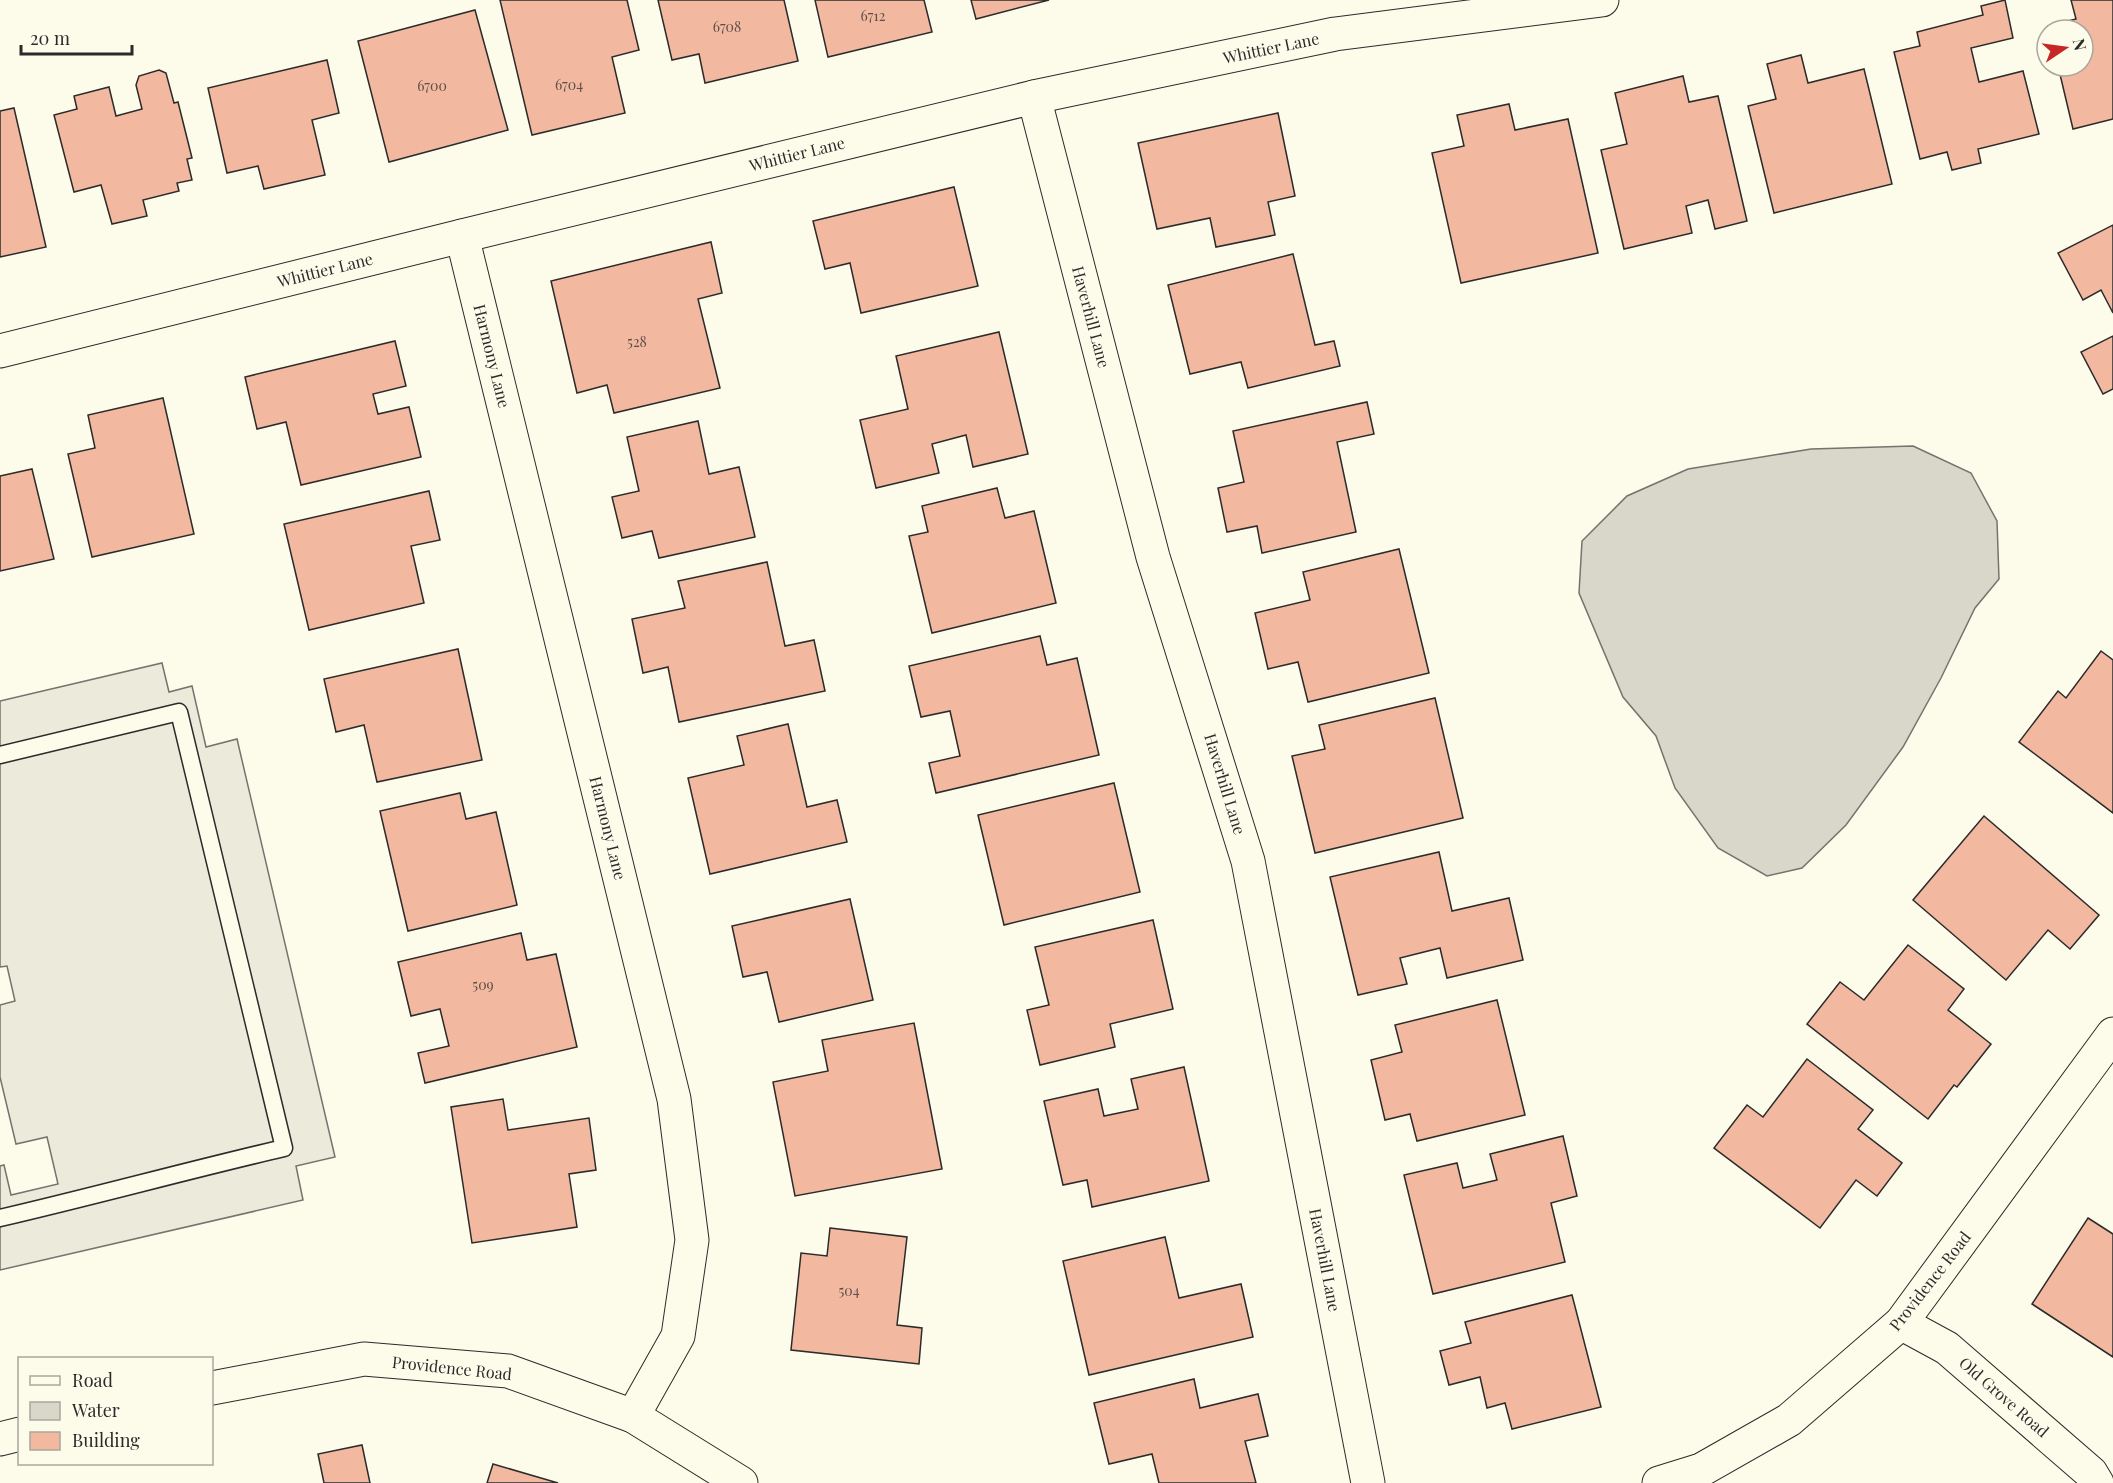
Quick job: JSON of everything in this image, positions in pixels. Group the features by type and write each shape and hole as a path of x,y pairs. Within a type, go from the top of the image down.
{"street":[{"name":"Whittier Lane","path":"0,351 1034,97 1335,34 1602,0"},
{"name":"Haverhill Lane","path":"1034,97 1153,556 1248,861 1368,1483"},
{"name":"Harmony Lane","path":"462,236 674,1098 692,1240 678,1336 633,1416"},
{"name":"Providence Road","path":"1659,1483 1701,1470 1789,1420 1901,1323 2113,1034"},
{"name":"Old Grove Road","path":"1901,1323 1947,1348 2091,1473 2097,1483"},
{"name":"Providence Road","path":"213,1388 364,1359 508,1371 633,1416 741,1483"},
{"path":"0,1439 18,1434"}],"lane":[{"path":"0,755 179,712 284,1148 183,1171 83,1199 0,1218"}],"shaded area":[{"path":"162,663 169,692 192,686 206,747 237,739 335,1157 296,1166 303,1200 0,1270 0,1166 4,1165 11,1195 58,1184 47,1137 16,1144 0,1077 0,1005 15,1001 7,966 0,967 0,701"}],"water":[{"path":"1913,446 1971,473 1997,521 1999,579 1975,608 1941,678 1903,747 1846,825 1802,868 1767,876 1718,848 1675,788 1656,736 1623,697 1579,593 1582,541 1627,496 1688,469 1811,449"}],"building":[{"path":"500,0 627,0 639,50 612,57 625,113 532,135"},
{"path":"658,0 784,0 798,61 705,83 699,54 672,60"},
{"path":"815,0 924,0 932,32 828,57"},
{"path":"971,0 1049,0 976,19"},
{"path":"2005,0 2013,38 1971,48 1979,82 2023,71 2039,134 1978,149 1981,163 1952,170 1947,152 1920,159 1894,52 1920,46 1917,32 1983,15 1981,6"},
{"path":"2071,0 2113,0 2113,119 2073,129 2061,78 2095,78 2095,18 2076,18"},
{"path":"475,10 508,130 389,162 358,41"},
{"path":"1801,55 1808,83 1864,69 1892,184 1774,213 1748,106 1776,99 1767,64"},
{"path":"327,60 339,113 312,120 325,175 264,189 258,166 227,173 208,88"},
{"path":"159,70 166,73 174,103 178,102 192,158 187,159 192,180 177,183 179,191 143,200 147,216 112,224 101,185 74,192 54,115 77,109 74,96 109,87 116,116 142,109 136,85 139,76"},
{"path":"1683,76 1689,102 1718,96 1747,221 1715,229 1708,200 1686,206 1692,233 1624,249 1601,150 1627,144 1615,93"},
{"path":"1509,104 1515,130 1568,119 1598,253 1461,283 1432,153 1464,146 1457,115"},
{"path":"14,108 46,247 0,257 0,111"},
{"path":"1278,113 1295,196 1268,202 1275,235 1216,247 1210,218 1157,229 1138,143"},
{"path":"954,187 978,286 861,313 850,263 825,269 813,221"},
{"path":"2113,225 2113,313 2101,290 2083,300 2058,253"},
{"path":"711,242 722,293 698,299 720,388 614,413 607,385 577,393 551,281"},
{"path":"1293,254 1315,345 1334,341 1340,366 1248,388 1241,362 1190,374 1168,285"},
{"path":"999,332 1028,454 973,467 966,435 932,444 939,473 876,488 860,420 908,409 896,356"},
{"path":"2113,336 2113,389 2103,394 2081,352"},
{"path":"395,341 406,386 373,394 378,414 409,407 421,457 301,485 286,422 257,429 245,377"},
{"path":"163,398 194,534 92,557 68,454 95,448 88,415"},
{"path":"1367,402 1374,434 1337,442 1356,532 1262,553 1257,526 1227,532 1218,488 1244,482 1233,431"},
{"path":"698,421 709,474 739,467 755,537 659,558 652,531 622,538 612,497 639,491 627,437"},
{"path":"32,469 54,559 0,571 0,476"},
{"path":"997,488 1005,518 1034,511 1056,603 932,633 909,536 928,532 922,506"},
{"path":"429,491 440,540 411,546 424,603 309,630 284,524"},
{"path":"1399,549 1429,673 1308,702 1298,662 1268,669 1255,613 1310,600 1303,572"},
{"path":"767,562 785,646 814,640 825,691 679,722 668,667 643,673 632,619 685,608 678,581"},
{"path":"1040,636 1047,665 1077,658 1099,755 936,793 929,763 960,756 950,711 921,717 909,666"},
{"path":"458,649 482,760 377,782 364,725 336,732 324,679"},
{"path":"2101,651 2113,660 2113,813 2019,742 2058,691 2066,698"},
{"path":"1435,698 1463,818 1315,853 1292,756 1325,749 1319,725"},
{"path":"788,724 807,807 837,800 847,842 710,874 688,778 744,765 737,736"},
{"path":"1114,783 1140,892 1004,925 978,815"},
{"path":"460,793 466,819 496,812 517,905 408,931 380,811"},
{"path":"1984,816 2099,915 2070,949 2048,930 2006,980 1913,900"},
{"path":"1439,852 1452,911 1509,898 1523,960 1447,978 1440,948 1400,958 1407,984 1358,995 1330,877"},
{"path":"850,899 873,1000 779,1022 767,972 743,977 732,926"},
{"path":"1153,920 1173,1009 1110,1024 1115,1047 1040,1065 1027,1010 1049,1005 1035,947"},
{"path":"521,933 527,960 556,954 577,1047 425,1083 418,1053 449,1046 440,1009 411,1016 398,962"},
{"path":"1908,945 1964,989 1948,1010 1991,1044 1957,1087 1954,1085 1928,1119 1807,1024 1840,982 1864,1000"},
{"path":"1497,1000 1525,1115 1417,1141 1410,1114 1385,1120 1371,1060 1402,1052 1395,1025"},
{"path":"914,1023 942,1169 795,1196 773,1082 828,1071 822,1040"},
{"path":"1807,1059 1873,1110 1858,1129 1902,1163 1877,1196 1856,1180 1820,1228 1714,1148 1747,1105 1763,1117"},
{"path":"1184,1067 1209,1181 1092,1207 1087,1180 1063,1185 1044,1101 1098,1089 1104,1116 1138,1109 1131,1079"},
{"path":"503,1099 508,1130 589,1118 596,1170 569,1174 577,1227 472,1243 451,1107"},
{"path":"1563,1136 1577,1196 1551,1203 1565,1262 1433,1294 1404,1175 1457,1163 1463,1188 1497,1180 1490,1154"},
{"path":"2088,1218 2113,1234 2113,1357 2032,1304"},
{"path":"830,1228 907,1237 897,1325 922,1328 919,1364 791,1350 801,1253 827,1256"},
{"path":"1165,1237 1179,1298 1241,1284 1253,1337 1089,1375 1063,1261"},
{"path":"1572,1295 1601,1407 1512,1429 1505,1403 1487,1408 1480,1377 1449,1385 1440,1351 1471,1343 1465,1322"},
{"path":"1194,1379 1200,1408 1258,1394 1268,1436 1245,1441 1256,1483 1159,1483 1152,1454 1109,1464 1094,1403"},
{"path":"362,1445 370,1483 324,1483 318,1454"},
{"path":"493,1464 558,1483 487,1483"}]}
